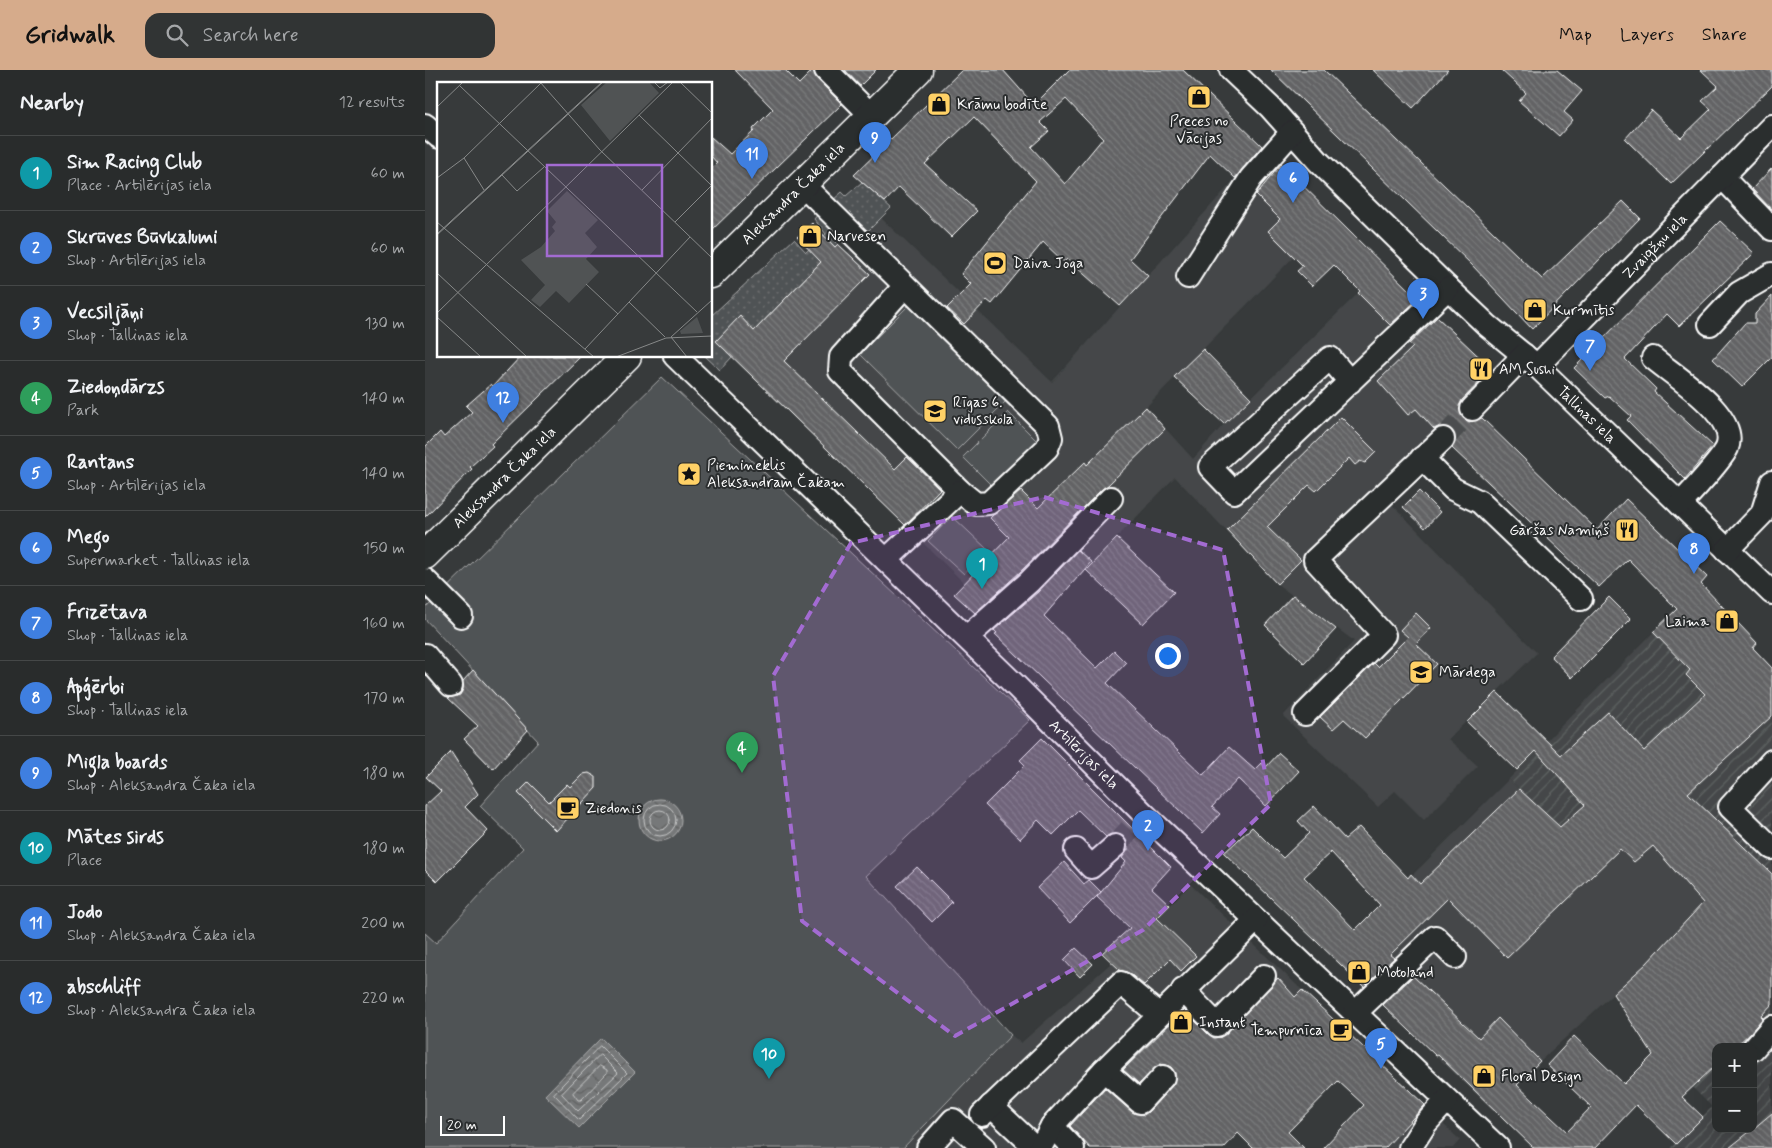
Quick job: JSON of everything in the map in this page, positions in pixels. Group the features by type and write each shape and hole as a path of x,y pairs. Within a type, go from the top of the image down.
{"main road":[{"name":"Aleksandra Čaka iela","path":"713,272 918,70"},
{"name":"Aleksandra Čaka iela","path":"425,555 625,358"}],"street":[{"path":"826,70 872,116"},
{"name":"Tallinas iela","path":"1231,70 1341,185 1487,325 1530,361 1772,593"},
{"path":"425,125 437,135"},
{"name":"Zvaigžņu iela","path":"1472,409 1530,361 1722,177 1772,126"},
{"path":"1188,277 1251,178 1292,132"},
{"path":"1722,177 1772,229"},
{"path":"803,185 1048,426 1050,443 1047,448 989,503 976,504 960,491 841,372 841,357 905,287"},
{"path":"1710,324 1739,293 1772,274"},
{"path":"1350,382 1330,358 1210,467 1234,492 1350,382 1448,288"},
{"name":"Artilērijas iela","path":"677,358 967,637 1138,821 1256,920 1498,1148"},
{"path":"1653,358 1693,389 1724,419 1727,435 1727,447 1719,460 1680,504"},
{"path":"1305,714 1384,635 1315,560 1443,439"},
{"path":"1423,458 1453,489 1480,502 1581,599"},
{"path":"1727,550 1762,514 1772,482"},
{"path":"886,560 960,491"},
{"path":"967,637 1029,582 1111,498"},
{"path":"425,580 461,616"},
{"path":"425,655 451,685"},
{"path":"1772,761 1730,807 1772,848"},
{"path":"1076,850 1091,867 1115,846"},
{"path":"1040,1148 1051,1126 1104,1070 1158,1014 1256,920"},
{"path":"1355,1013 1435,937 1455,957"},
{"path":"1183,990 1217,1024 1264,976"},
{"path":"1036,1148 986,1111 1121,983 1158,1014"},
{"path":"1757,1044 1772,1027"},
{"path":"1104,1070 1139,1102 1163,1077"},
{"path":"1410,1148 1426,1123 1447,1100"},
{"path":"928,1148 953,1120 984,1148"},
{"path":"1051,1126 1073,1148"}],"highlighted area":[{"path":"1044,497 1223,550 1271,804 1143,930 955,1036 802,921 773,676 851,543"}],"shaded area":[{"path":"1263,148 1334,216 1146,407 1193,459 1224,424 1385,267 1496,373 1376,488 1537,653 1448,739 1478,766 1424,820 1395,791 1378,807 1283,716 1354,641 1277,584 1175,477 1012,650 954,594 964,583 716,341 740,316 754,330 838,244 848,252 881,218 1052,382"},
{"path":"862,182 891,208 865,234 832,201 842,192 846,196"},
{"path":"822,209 844,231 835,241 838,244 754,331 740,317 716,341 732,357 720,370 707,358 713,358 713,314 794,239 806,252 826,234 814,219"},
{"path":"911,303 1008,399 957,450 860,354"},
{"path":"662,377 1030,720 866,876 1011,1035 903,1148 425,1148 425,933 436,943 523,848 480,806 538,741 425,619 425,609"},
{"path":"1008,412 1039,443 994,488 963,457"},
{"path":"952,516 987,549 964,574 928,541"},
{"path":"1701,584 1745,630 1744,640 1750,635 1758,643 1753,648 1772,668 1772,1148 1670,1148 1712,1107 1692,1087 1657,1062 1613,994 1646,964 1702,903 1653,846 1634,862 1580,812 1563,830 1509,779"},
{"path":"1509,779 1562,830 1580,812 1634,862 1653,846 1703,903 1646,964 1540,1061 1492,1109 1331,956"},
{"path":"1190,884 1302,990 1156,1148 903,1148 1011,1035 1021,1043 1111,963 1121,958"},
{"path":"1406,1089 1460,1140 1453,1148 1352,1148"}],"water":[{"path":"664,799 672,802 678,808 681,820 678,832 672,838 656,841 648,838 642,832 639,816 642,808 648,802"},
{"path":"601,1038 635,1072 579,1128 545,1095"}],"building":[{"path":"735,70 785,70 799,84 813,70 817,79 842,104 713,229 713,167 717,163 713,158 713,139 730,154 773,109"},
{"path":"845,70 876,70 860,86"},
{"path":"962,70 1003,70 1034,105 1069,70 1183,70 1262,146 1235,178 1210,154 1130,259 1148,276 1120,306 1067,259 1064,262 1043,242 992,304 987,300 964,324 947,308 971,284 961,274 1036,181 974,117 925,164 977,211 951,237 899,187 885,202 854,175","holes":["1066,99 1103,138 1065,184 1031,147 1049,131 1040,122"]},
{"path":"1271,70 1324,70 1542,279 1623,201 1640,218 1532,329 1472,265"},
{"path":"1373,70 1448,70 1413,108"},
{"path":"1501,70 1557,70 1582,91 1564,112 1573,120 1559,136 1519,101 1526,93"},
{"path":"1701,70 1772,70 1772,86 1671,184 1625,139 1651,110 1681,138 1711,109 1702,101 1718,86"},
{"path":"1281,164 1418,299 1390,325 1358,293 1360,291 1334,265 1312,286 1297,271 1303,266 1268,231 1280,219 1256,195"},
{"path":"1772,168 1772,210 1752,189"},
{"path":"1720,221 1754,253 1679,326 1667,314 1625,359 1656,389 1654,392 1713,446 1685,479 1627,420 1631,416 1609,396 1605,398 1574,368"},
{"path":"812,223 835,247 838,244 870,274 784,361 895,469 907,457 940,489 905,525 716,341 740,316 754,331 821,262 797,237"},
{"path":"1772,296 1772,357 1742,387 1713,359 1745,323 1755,323 1755,314"},
{"path":"1437,317 1492,369 1462,400 1459,406 1463,418 1469,422 1482,418 1597,530 1626,499 1707,577 1701,584 1757,643 1753,648 1772,668 1772,716 1688,793 1772,874 1772,1004 1761,1016 1763,1018 1739,1043 1712,1043 1712,1069 1682,1097 1703,1117 1676,1144 1636,1105 1595,1148 1534,1148 1438,1055 1436,1056 1383,1005 1413,976 1479,1038 1498,1018 1540,1061 1517,1085 1567,1132 1591,1107 1547,1065 1574,1036 1624,1084 1653,1055 1613,994 1646,964 1703,903 1653,846 1634,862 1620,849 1507,958 1448,898 1390,955 1394,958 1364,987 1224,853 1252,827 1283,858 1309,833 1298,821 1314,806 1345,839 1359,827 1408,878 1411,874 1420,884 1519,789 1560,827 1585,805 1536,751 1517,770 1467,722 1497,692 1561,755 1608,712 1644,751 1705,694 1686,675 1690,670 1653,632 1677,609 1628,559 1599,587 1452,448 1456,436 1452,430 1440,426 1434,429 1416,409 1408,415 1378,381 1413,347 1409,344","holes":["1331,852 1380,905 1355,930 1304,877"]},
{"path":"1203,349 1251,398 1224,424 1174,377"},
{"path":"519,358 579,358 491,444 493,446 470,467 472,469 425,517 425,447 440,432 444,437 472,412 466,406 491,384 493,386"},
{"path":"1146,407 1165,429 1102,489 1020,572 975,613 954,594 1009,537 990,518 993,515 1021,491 1038,508 1085,462 1087,465"},
{"path":"1341,417 1376,452 1365,463 1360,461 1355,465 1349,458 1316,491 1309,485 1267,527 1301,560 1277,584 1227,530"},
{"path":"1419,491 1440,512 1425,528 1403,507"},
{"path":"1117,538 1174,592 1143,624 1086,570"},
{"path":"1078,550 1091,562 1044,616 1097,668 1114,651 1126,663 1107,683 1203,775 1229,747 1255,770 1262,763 1266,767 1279,753 1299,771 1266,806 1238,779 1212,807 1220,814 1203,833 995,634 997,633 994,630 1038,592"},
{"path":"1293,595 1336,629 1304,663 1265,625"},
{"path":"1609,597 1631,619 1572,678 1551,656"},
{"path":"1416,613 1431,628 1416,644 1437,664 1365,738 1344,719 1333,729 1320,717 1374,663 1378,667 1408,637 1400,630"},
{"path":"473,670 528,730 493,769 464,739 478,726 448,698 460,695 463,689 463,681"},
{"path":"1042,738 1171,867 1152,888 1170,905 1157,918 1196,956 1181,971 1170,959 1144,985 1129,973 1120,970 1102,953 1130,928 1097,897 1126,862 1122,858 1128,850 1128,843 1125,837 1113,833 1106,837 1078,810 1053,835 1038,820 1020,839 985,805 1025,765 1020,760"},
{"path":"451,752 478,794 465,807 488,831 437,882 425,870 425,806 441,791 426,777"},
{"path":"589,773 596,777 596,788 556,831 518,793 529,782 549,802 567,784 570,787 583,774"},
{"path":"1064,862 1084,884 1089,880 1101,892 1070,923 1037,888"},
{"path":"917,867 952,902 932,922 897,886"},
{"path":"1076,948 1093,964 1080,977 1064,960"},
{"path":"1278,978 1295,997 1302,990 1425,1105 1385,1148 1323,1148 1364,1105 1338,1081 1288,1132 1304,1148 1253,1148 1238,1133 1224,1148 1090,1148 1070,1126 1105,1088 1132,1112 1144,1115 1173,1085 1175,1073 1171,1067 1160,1064 1139,1084 1123,1070 1184,1010 1208,1034 1214,1038 1221,1037"},
{"path":"1772,1113 1772,1148 1729,1148 1748,1133 1757,1133 1757,1126"}],"tunnel":[{"path":"1443,439 1472,409"},
{"path":"1115,846 1132,827"}],"place":[{"name":"Preces no Vācijas","path":"1199,97"},
{"name":"Krāmu bodīte","path":"939,104"},
{"name":"Migla boards","path":"875,163"},
{"name":"Jodo","path":"752,179"},
{"name":"Mego","path":"1293,203"},
{"name":"Narvesen","path":"810,236"},
{"name":"Daiva Joga","path":"995,263"},
{"name":"Kurmītis","path":"1535,310"},
{"name":"Vecsiljāņi","path":"1423,319"},
{"name":"AM Sushi","path":"1481,369"},
{"name":"Frizētava","path":"1590,371"},
{"name":"Rīgas 6. vidusskola","path":"935,411"},
{"name":"abschliff","path":"503,423"},
{"name":"Piemineklis Aleksandram Čakam","path":"689,474"},
{"name":"Garšas Namiņš","path":"1627,530"},
{"name":"Apģērbi","path":"1694,574"},
{"name":"Sim Racing Club","path":"982,589"},
{"name":"Laima","path":"1727,621"},
{"name":"Mārdega","path":"1421,672"},
{"name":"Ziedoņdārzs","path":"742,773"},
{"name":"Ziedonis","path":"568,808"},
{"name":"Skrūves Būvkalumi","path":"1148,851"},
{"name":"Motoland","path":"1359,972"},
{"name":"Instant","path":"1181,1022"},
{"name":"Tempurnīca","path":"1341,1030"},
{"name":"Rantans","path":"1381,1069"},
{"name":"Floral Design","path":"1484,1076"},
{"name":"Mātes sirds","path":"769,1079"}]}
